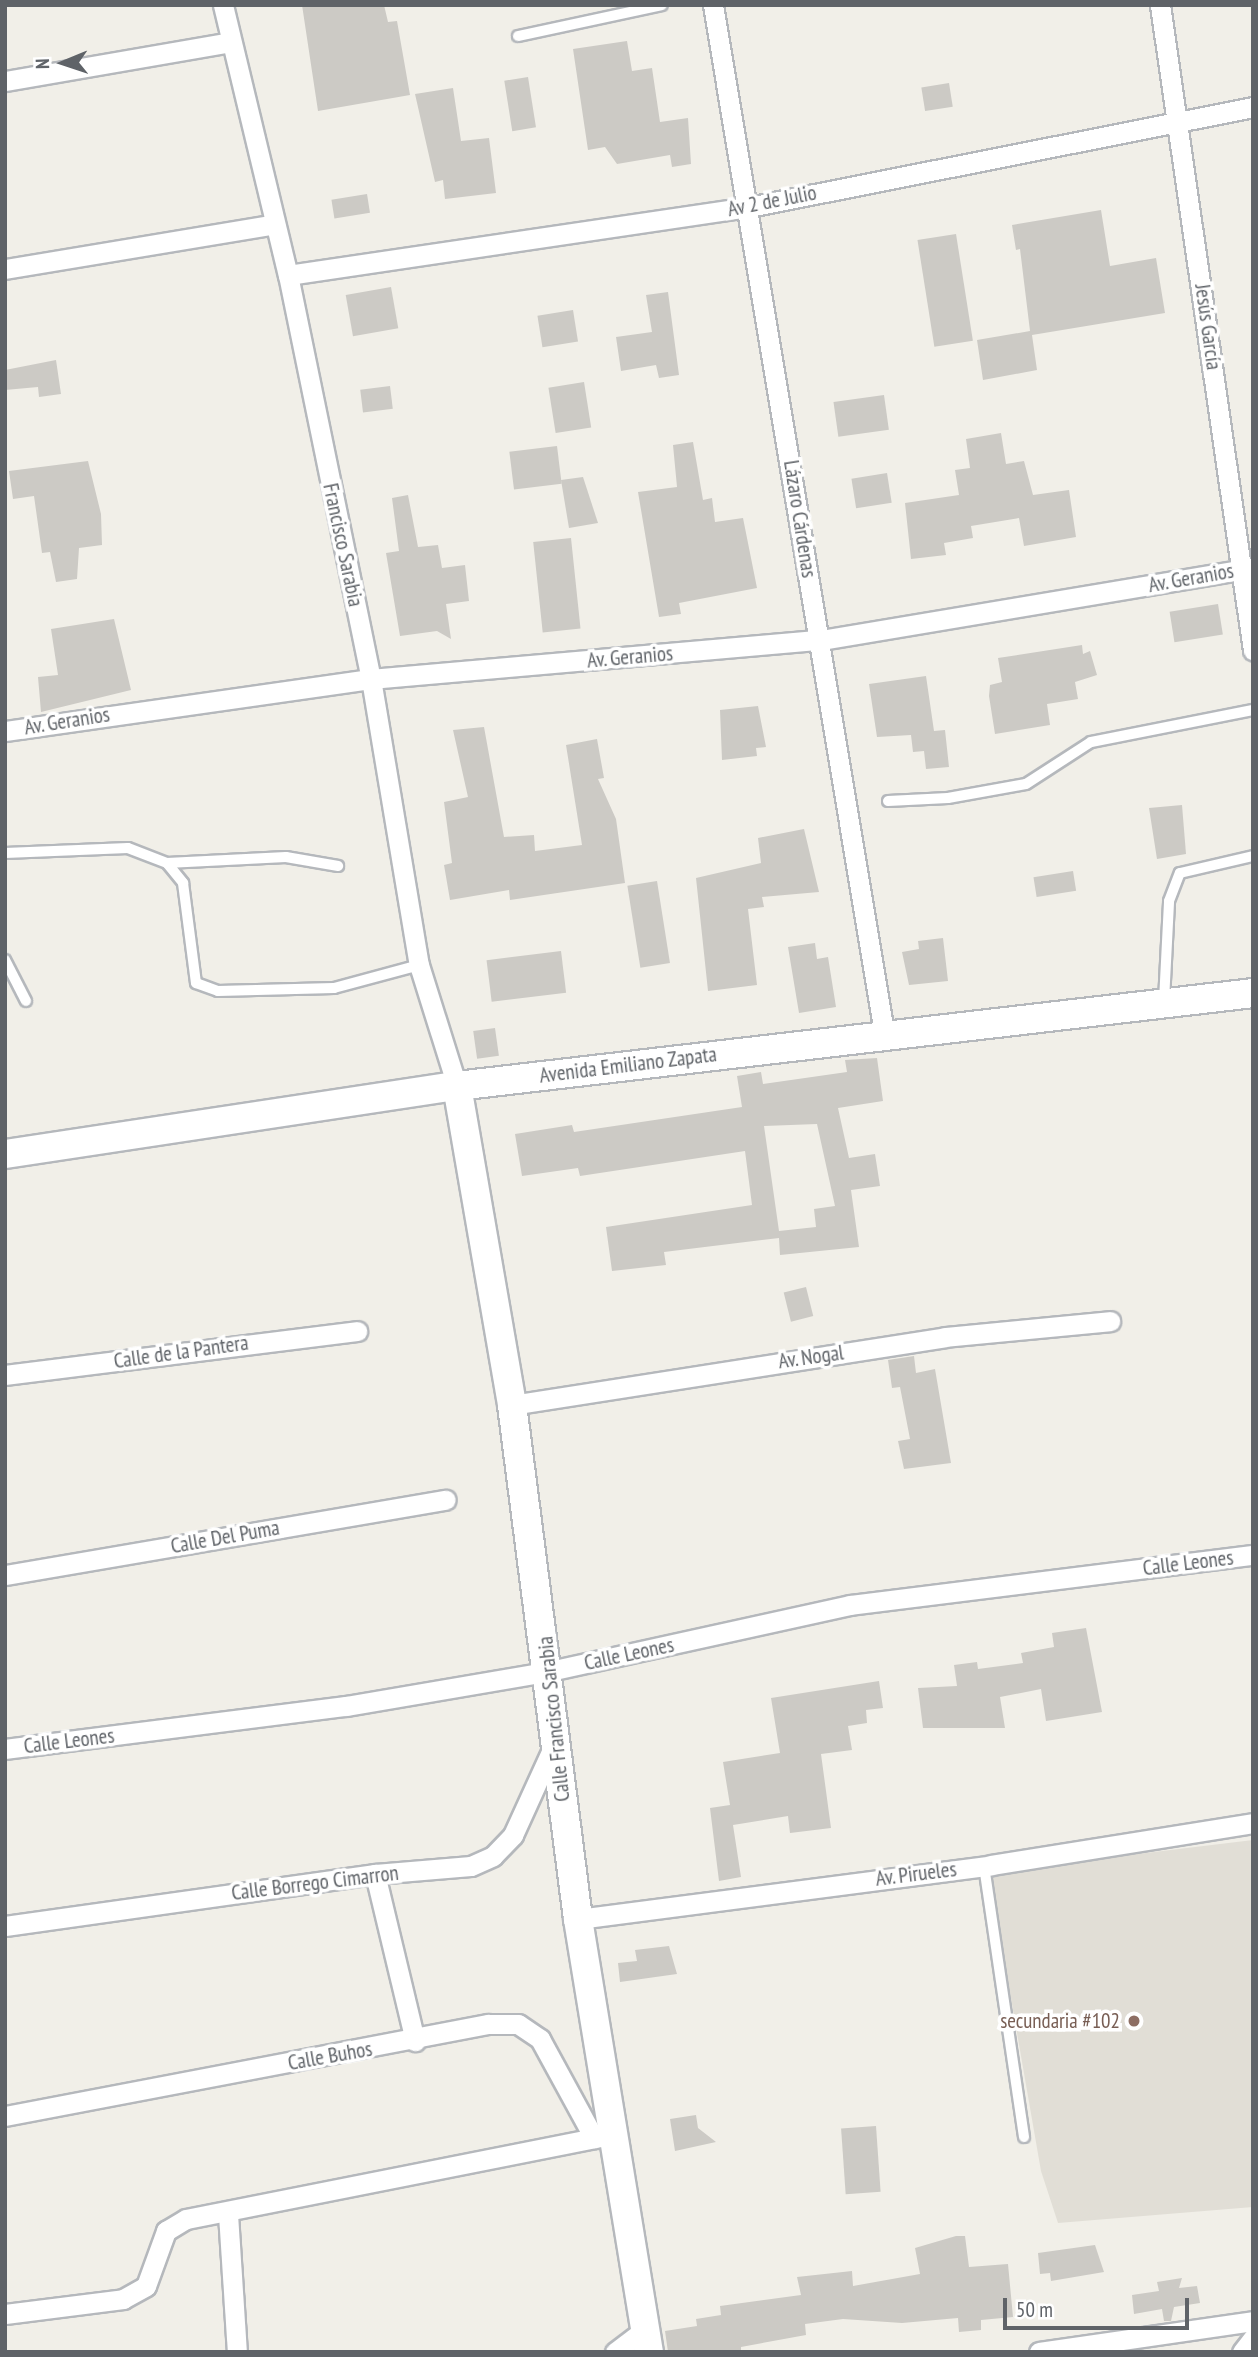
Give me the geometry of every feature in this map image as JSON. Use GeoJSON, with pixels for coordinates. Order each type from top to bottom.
{"type":"FeatureCollection","features":[{"type":"Feature","properties":{"kind":"street","name":"Francisco Sarabia"},"geometry":{"type":"LineString","coordinates":[[223,5],[272,225],[288,275],[371,679],[419,965],[457,1086]]}},
{"type":"Feature","properties":{"kind":"street","name":"Lázaro Cárdenas"},"geometry":{"type":"LineString","coordinates":[[713,5],[749,207],[884,1032]]}},
{"type":"Feature","properties":{"kind":"street","name":"Jesús García"},"geometry":{"type":"LineString","coordinates":[[1160,5],[1181,120],[1247,569],[1253,650]]}},
{"type":"Feature","properties":{"kind":"street"},"geometry":{"type":"LineString","coordinates":[[5,81],[230,42]]}},
{"type":"Feature","properties":{"kind":"street","name":"Av 2 de Julio"},"geometry":{"type":"LineString","coordinates":[[288,275],[749,207],[1253,107]]}},
{"type":"Feature","properties":{"kind":"street"},"geometry":{"type":"LineString","coordinates":[[5,270],[272,225]]}},
{"type":"Feature","properties":{"kind":"street","name":"Av. Geranios"},"geometry":{"type":"LineString","coordinates":[[6,724],[371,679],[821,640],[1247,569]]}},
{"type":"Feature","properties":{"kind":"street","name":"Avenida Emiliano Zapata"},"geometry":{"type":"LineString","coordinates":[[5,1154],[457,1086],[884,1032],[1253,993]]}},
{"type":"Feature","properties":{"kind":"street","name":"Calle Francisco Sarabia"},"geometry":{"type":"LineString","coordinates":[[457,1086],[512,1405],[550,1671],[555,1742],[602,2136],[647,2340]]}},
{"type":"Feature","properties":{"kind":"street","name":"Av. Nogal"},"geometry":{"type":"LineString","coordinates":[[512,1405],[946,1337],[1110,1321]]}},
{"type":"Feature","properties":{"kind":"street","name":"Calle de la Pantera"},"geometry":{"type":"LineString","coordinates":[[5,1375],[357,1331]]}},
{"type":"Feature","properties":{"kind":"street","name":"Calle Del Puma"},"geometry":{"type":"LineString","coordinates":[[5,1575],[446,1500]]}},
{"type":"Feature","properties":{"kind":"street","name":"Calle Leones"},"geometry":{"type":"LineString","coordinates":[[5,1749],[346,1706],[550,1671],[850,1605],[1253,1555]]}},
{"type":"Feature","properties":{"kind":"street","name":"Calle Borrego Cimarron"},"geometry":{"type":"LineString","coordinates":[[5,1926],[375,1874],[471,1866],[493,1856],[513,1835],[555,1742]]}},
{"type":"Feature","properties":{"kind":"street","name":"Av. Pirueles"},"geometry":{"type":"LineString","coordinates":[[578,1919],[984,1866],[1253,1823]]}},
{"type":"Feature","properties":{"kind":"street"},"geometry":{"type":"LineString","coordinates":[[375,1874],[415,2041]]}},
{"type":"Feature","properties":{"kind":"street","name":"Calle Buhos"},"geometry":{"type":"LineString","coordinates":[[5,2116],[415,2041],[488,2024],[518,2024],[540,2039],[602,2136]]}},
{"type":"Feature","properties":{"kind":"street"},"geometry":{"type":"LineString","coordinates":[[5,2314],[123,2300],[146,2286],[166,2231],[186,2219],[228,2214],[602,2136]]}},
{"type":"Feature","properties":{"kind":"street"},"geometry":{"type":"LineString","coordinates":[[228,2214],[237,2352]]}},
{"type":"Feature","properties":{"kind":"street"},"geometry":{"type":"LineString","coordinates":[[1039,2352],[1253,2320]]}},
{"type":"Feature","properties":{"kind":"street"},"geometry":{"type":"LineString","coordinates":[[1242,2352],[1253,2338]]}},
{"type":"Feature","properties":{"kind":"street"},"geometry":{"type":"LineString","coordinates":[[615,2352],[647,2340]]}},
{"type":"Feature","properties":{"kind":"lane"},"geometry":{"type":"LineString","coordinates":[[518,36],[662,5]]}},
{"type":"Feature","properties":{"kind":"lane"},"geometry":{"type":"LineString","coordinates":[[888,801],[948,798],[1026,784],[1091,742],[1253,710]]}},
{"type":"Feature","properties":{"kind":"lane"},"geometry":{"type":"LineString","coordinates":[[5,853],[128,848],[167,863],[286,857],[338,866]]}},
{"type":"Feature","properties":{"kind":"lane"},"geometry":{"type":"LineString","coordinates":[[1164,1004],[1169,901],[1180,873],[1253,856]]}},
{"type":"Feature","properties":{"kind":"lane"},"geometry":{"type":"LineString","coordinates":[[167,863],[183,883],[196,983],[218,992],[334,988],[419,965]]}},
{"type":"Feature","properties":{"kind":"lane"},"geometry":{"type":"LineString","coordinates":[[5,960],[26,1001]]}},
{"type":"Feature","properties":{"kind":"lane"},"geometry":{"type":"LineString","coordinates":[[984,1866],[1024,2137]]}},
{"type":"Feature","properties":{"kind":"shaded area","name":"secundaria #102"},"geometry":{"type":"Polygon","coordinates":[[[1253,1840],[1253,2207],[1058,2223],[1041,2171],[989,1872],[1253,1840]]]}},
{"type":"Feature","properties":{"kind":"building"},"geometry":{"type":"Polygon","coordinates":[[[302,5],[384,5],[388,22],[397,21],[410,95],[318,111],[302,5]]]}},
{"type":"Feature","properties":{"kind":"building"},"geometry":{"type":"Polygon","coordinates":[[[627,41],[632,71],[652,68],[660,122],[688,118],[691,164],[672,167],[670,155],[617,164],[605,147],[588,150],[573,49],[627,41]]]}},
{"type":"Feature","properties":{"kind":"building"},"geometry":{"type":"Polygon","coordinates":[[[528,77],[536,127],[512,131],[504,81],[528,77]]]}},
{"type":"Feature","properties":{"kind":"building"},"geometry":{"type":"Polygon","coordinates":[[[949,83],[953,107],[925,111],[921,87],[949,83]]]}},
{"type":"Feature","properties":{"kind":"building"},"geometry":{"type":"Polygon","coordinates":[[[453,88],[461,141],[489,138],[496,193],[445,199],[443,180],[435,182],[415,94],[453,88]]]}},
{"type":"Feature","properties":{"kind":"building"},"geometry":{"type":"Polygon","coordinates":[[[367,194],[370,213],[334,218],[331,200],[367,194]]]}},
{"type":"Feature","properties":{"kind":"building"},"geometry":{"type":"Polygon","coordinates":[[[1101,210],[1110,266],[1156,258],[1165,313],[1032,335],[1037,370],[983,380],[977,340],[1030,331],[1020,249],[1016,250],[1012,225],[1101,210]]]}},
{"type":"Feature","properties":{"kind":"building"},"geometry":{"type":"Polygon","coordinates":[[[956,234],[973,341],[934,347],[917,240],[956,234]]]}},
{"type":"Feature","properties":{"kind":"building"},"geometry":{"type":"Polygon","coordinates":[[[391,287],[398,328],[353,336],[346,295],[391,287]]]}},
{"type":"Feature","properties":{"kind":"building"},"geometry":{"type":"Polygon","coordinates":[[[668,292],[679,375],[659,378],[656,365],[621,371],[616,337],[652,332],[646,295],[668,292]]]}},
{"type":"Feature","properties":{"kind":"building"},"geometry":{"type":"Polygon","coordinates":[[[573,310],[578,342],[542,347],[537,316],[573,310]]]}},
{"type":"Feature","properties":{"kind":"building"},"geometry":{"type":"Polygon","coordinates":[[[56,360],[61,394],[39,397],[38,387],[5,390],[5,370],[56,360]]]}},
{"type":"Feature","properties":{"kind":"building"},"geometry":{"type":"Polygon","coordinates":[[[584,382],[591,427],[556,433],[548,388],[584,382]]]}},
{"type":"Feature","properties":{"kind":"building"},"geometry":{"type":"Polygon","coordinates":[[[390,386],[393,409],[363,412],[360,390],[390,386]]]}},
{"type":"Feature","properties":{"kind":"building"},"geometry":{"type":"Polygon","coordinates":[[[884,395],[889,430],[838,437],[833,402],[884,395]]]}},
{"type":"Feature","properties":{"kind":"building"},"geometry":{"type":"Polygon","coordinates":[[[1001,433],[1006,464],[1024,461],[1033,495],[1069,490],[1076,537],[1024,546],[1019,518],[971,526],[973,538],[944,543],[946,555],[911,559],[905,503],[959,495],[955,470],[970,468],[966,439],[1001,433]]]}},
{"type":"Feature","properties":{"kind":"building"},"geometry":{"type":"Polygon","coordinates":[[[693,442],[703,500],[712,498],[715,522],[743,518],[757,588],[679,603],[681,614],[659,617],[638,492],[677,487],[673,445],[693,442]]]}},
{"type":"Feature","properties":{"kind":"building"},"geometry":{"type":"Polygon","coordinates":[[[557,446],[562,484],[514,490],[509,452],[557,446]]]}},
{"type":"Feature","properties":{"kind":"building"},"geometry":{"type":"Polygon","coordinates":[[[88,461],[101,514],[102,545],[79,548],[77,579],[56,582],[50,552],[42,553],[34,496],[13,499],[9,471],[88,461]]]}},
{"type":"Feature","properties":{"kind":"building"},"geometry":{"type":"Polygon","coordinates":[[[887,473],[892,503],[856,508],[851,479],[887,473]]]}},
{"type":"Feature","properties":{"kind":"building"},"geometry":{"type":"Polygon","coordinates":[[[583,477],[598,523],[569,528],[561,480],[583,477]]]}},
{"type":"Feature","properties":{"kind":"building"},"geometry":{"type":"Polygon","coordinates":[[[408,495],[418,547],[438,545],[442,568],[465,565],[469,601],[446,604],[451,639],[437,631],[400,636],[386,553],[399,551],[392,498],[408,495]]]}},
{"type":"Feature","properties":{"kind":"building"},"geometry":{"type":"Polygon","coordinates":[[[571,538],[581,629],[543,632],[533,542],[571,538]]]}},
{"type":"Feature","properties":{"kind":"building"},"geometry":{"type":"Polygon","coordinates":[[[1218,604],[1223,635],[1174,642],[1170,612],[1218,604]]]}},
{"type":"Feature","properties":{"kind":"building"},"geometry":{"type":"Polygon","coordinates":[[[114,619],[131,690],[41,712],[38,677],[58,675],[51,629],[114,619]]]}},
{"type":"Feature","properties":{"kind":"building"},"geometry":{"type":"Polygon","coordinates":[[[1082,645],[1083,654],[1090,651],[1097,675],[1075,682],[1078,699],[1047,704],[1050,725],[995,734],[989,696],[990,685],[1002,682],[998,658],[1082,645]]]}},
{"type":"Feature","properties":{"kind":"building"},"geometry":{"type":"Polygon","coordinates":[[[926,676],[934,731],[945,730],[949,767],[926,769],[924,751],[913,752],[911,735],[877,737],[869,684],[926,676]]]}},
{"type":"Feature","properties":{"kind":"building"},"geometry":{"type":"Polygon","coordinates":[[[758,706],[766,747],[756,748],[757,756],[722,760],[720,710],[758,706]]]}},
{"type":"Feature","properties":{"kind":"building"},"geometry":{"type":"Polygon","coordinates":[[[484,727],[504,837],[534,835],[535,851],[582,845],[566,745],[597,739],[604,778],[598,779],[616,819],[625,883],[510,900],[509,890],[450,900],[444,865],[452,863],[444,802],[468,797],[453,730],[484,727]]]}},
{"type":"Feature","properties":{"kind":"building"},"geometry":{"type":"Polygon","coordinates":[[[1182,805],[1186,854],[1157,859],[1149,808],[1182,805]]]}},
{"type":"Feature","properties":{"kind":"building"},"geometry":{"type":"Polygon","coordinates":[[[804,829],[819,892],[762,897],[764,907],[748,909],[757,985],[708,991],[696,878],[761,863],[758,838],[804,829]]]}},
{"type":"Feature","properties":{"kind":"building"},"geometry":{"type":"Polygon","coordinates":[[[1073,871],[1076,891],[1037,897],[1033,877],[1073,871]]]}},
{"type":"Feature","properties":{"kind":"building"},"geometry":{"type":"Polygon","coordinates":[[[657,881],[670,963],[640,968],[627,886],[657,881]]]}},
{"type":"Feature","properties":{"kind":"building"},"geometry":{"type":"Polygon","coordinates":[[[943,938],[948,981],[909,985],[902,952],[919,949],[918,941],[943,938]]]}},
{"type":"Feature","properties":{"kind":"building"},"geometry":{"type":"Polygon","coordinates":[[[815,943],[817,959],[828,957],[836,1007],[799,1013],[788,947],[815,943]]]}},
{"type":"Feature","properties":{"kind":"building"},"geometry":{"type":"Polygon","coordinates":[[[561,951],[566,993],[492,1002],[487,960],[561,951]]]}},
{"type":"Feature","properties":{"kind":"building"},"geometry":{"type":"Polygon","coordinates":[[[495,1028],[499,1056],[477,1059],[473,1031],[495,1028]]]}},
{"type":"Feature","properties":{"kind":"building"},"geometry":{"type":"Polygon","coordinates":[[[877,1058],[883,1101],[838,1108],[849,1158],[875,1154],[880,1186],[851,1190],[859,1247],[780,1255],[779,1238],[664,1252],[666,1265],[612,1271],[606,1227],[752,1205],[745,1151],[580,1176],[578,1168],[522,1176],[515,1134],[572,1125],[574,1132],[742,1107],[737,1076],[761,1072],[763,1084],[847,1072],[845,1060],[877,1058]],[[817,1124],[764,1126],[779,1231],[816,1227],[814,1209],[835,1206],[817,1124]]]}},
{"type":"Feature","properties":{"kind":"building"},"geometry":{"type":"Polygon","coordinates":[[[806,1287],[813,1316],[791,1322],[784,1293],[806,1287]]]}},
{"type":"Feature","properties":{"kind":"building"},"geometry":{"type":"Polygon","coordinates":[[[914,1356],[916,1373],[935,1369],[951,1463],[904,1469],[898,1441],[910,1439],[900,1387],[892,1388],[888,1360],[914,1356]]]}},
{"type":"Feature","properties":{"kind":"building"},"geometry":{"type":"Polygon","coordinates":[[[1086,1628],[1102,1712],[1046,1721],[1041,1689],[1000,1697],[1005,1728],[923,1728],[918,1688],[957,1686],[954,1665],[977,1662],[978,1669],[1023,1663],[1021,1653],[1054,1647],[1052,1633],[1086,1628]]]}},
{"type":"Feature","properties":{"kind":"building"},"geometry":{"type":"Polygon","coordinates":[[[879,1681],[883,1708],[866,1710],[867,1723],[848,1726],[852,1750],[821,1754],[831,1828],[790,1833],[788,1816],[733,1825],[741,1877],[719,1881],[710,1808],[730,1805],[723,1762],[780,1753],[771,1698],[879,1681]]]}},
{"type":"Feature","properties":{"kind":"building"},"geometry":{"type":"Polygon","coordinates":[[[669,1946],[677,1974],[620,1982],[618,1963],[637,1961],[635,1950],[669,1946]]]}},
{"type":"Feature","properties":{"kind":"building"},"geometry":{"type":"Polygon","coordinates":[[[696,2115],[698,2128],[716,2142],[675,2151],[670,2119],[696,2115]]]}},
{"type":"Feature","properties":{"kind":"building"},"geometry":{"type":"Polygon","coordinates":[[[876,2126],[881,2192],[846,2194],[841,2128],[876,2126]]]}},
{"type":"Feature","properties":{"kind":"building"},"geometry":{"type":"Polygon","coordinates":[[[956,2236],[965,2236],[969,2267],[1008,2264],[1013,2317],[981,2320],[981,2330],[959,2332],[958,2318],[902,2323],[843,2319],[805,2324],[806,2335],[741,2347],[741,2352],[668,2352],[665,2331],[697,2326],[696,2319],[721,2315],[720,2306],[801,2295],[797,2277],[852,2271],[853,2286],[920,2274],[915,2248],[956,2236]]]}},
{"type":"Feature","properties":{"kind":"building"},"geometry":{"type":"Polygon","coordinates":[[[1095,2245],[1104,2272],[1051,2281],[1050,2273],[1040,2274],[1038,2253],[1095,2245]]]}},
{"type":"Feature","properties":{"kind":"building"},"geometry":{"type":"Polygon","coordinates":[[[1182,2278],[1179,2288],[1197,2286],[1200,2303],[1174,2307],[1171,2321],[1164,2321],[1162,2309],[1134,2314],[1132,2295],[1159,2291],[1157,2282],[1182,2278]]]}},
{"type":"Feature","properties":{"kind":"place","name":"secundaria #102"},"geometry":{"type":"Point","coordinates":[1134,2021]}}]}
